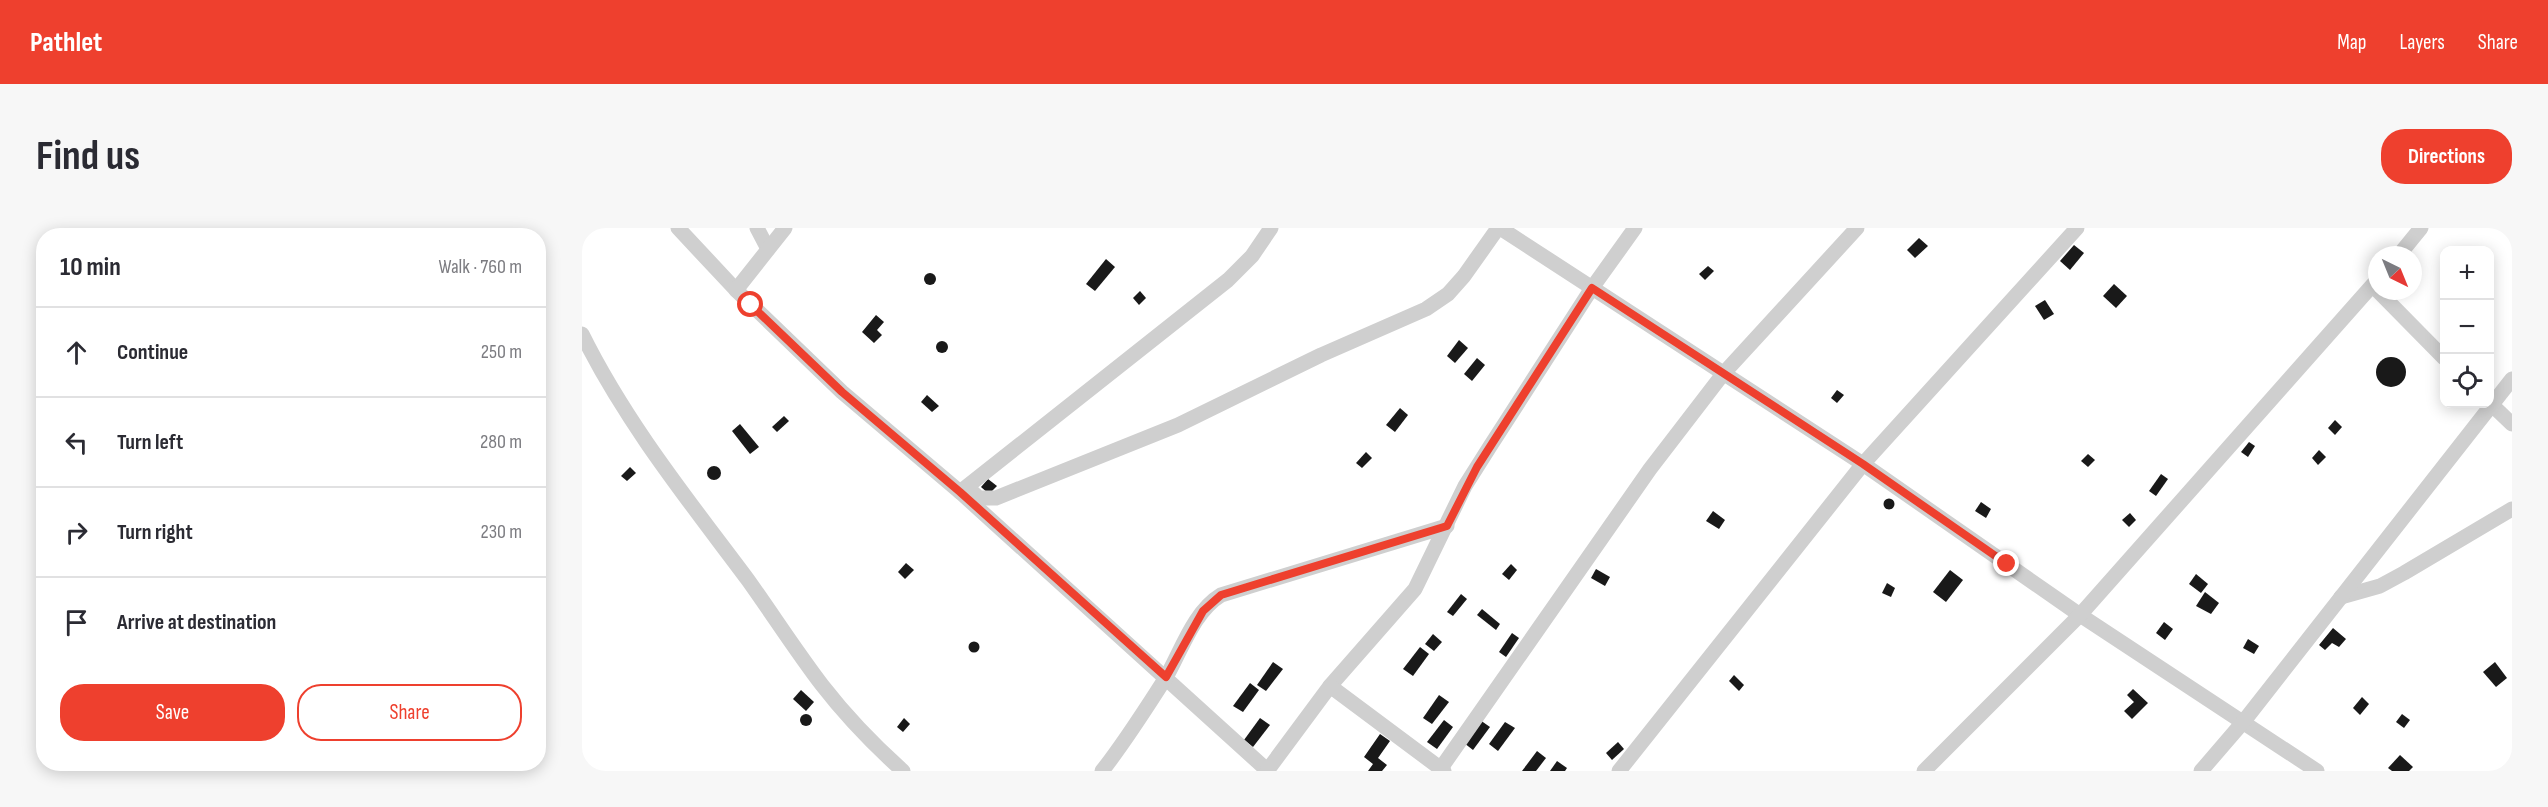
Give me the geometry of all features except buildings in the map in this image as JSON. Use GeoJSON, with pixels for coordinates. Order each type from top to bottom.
{"type":"FeatureCollection","features":[{"type":"Feature","properties":{"kind":"street"},"geometry":{"type":"LineString","coordinates":[[678,228],[736,290],[842,392],[963,489],[1268,771],[1330,686],[1415,588],[1471,477],[1592,288],[1635,228]]}},
{"type":"Feature","properties":{"kind":"street"},"geometry":{"type":"LineString","coordinates":[[757,228],[768,249]]}},
{"type":"Feature","properties":{"kind":"street"},"geometry":{"type":"LineString","coordinates":[[736,290],[785,228]]}},
{"type":"Feature","properties":{"kind":"street"},"geometry":{"type":"LineString","coordinates":[[963,489],[1228,280],[1252,256],[1271,228]]}},
{"type":"Feature","properties":{"kind":"street"},"geometry":{"type":"LineString","coordinates":[[963,489],[979,498],[996,498],[1178,425],[1321,355],[1426,309],[1456,285],[1499,228],[1863,464],[2080,615],[2244,720],[2317,771]]}},
{"type":"Feature","properties":{"kind":"street"},"geometry":{"type":"LineString","coordinates":[[1330,686],[1441,770],[1650,469],[1723,374],[1857,228]]}},
{"type":"Feature","properties":{"kind":"street"},"geometry":{"type":"LineString","coordinates":[[1619,771],[1863,464],[2077,228]]}},
{"type":"Feature","properties":{"kind":"street"},"geometry":{"type":"LineString","coordinates":[[2406,246],[2421,228]]}},
{"type":"Feature","properties":{"kind":"street"},"geometry":{"type":"LineString","coordinates":[[1924,771],[2080,615],[2368,296]]}},
{"type":"Feature","properties":{"kind":"street"},"geometry":{"type":"LineString","coordinates":[[2389,300],[2441,354]]}},
{"type":"Feature","properties":{"kind":"street"},"geometry":{"type":"LineString","coordinates":[[582,334],[601,373],[645,442],[822,685],[875,746],[903,771]]}},
{"type":"Feature","properties":{"kind":"street"},"geometry":{"type":"LineString","coordinates":[[2494,400],[2512,379]]}},
{"type":"Feature","properties":{"kind":"street"},"geometry":{"type":"LineString","coordinates":[[2494,407],[2512,424]]}},
{"type":"Feature","properties":{"kind":"street"},"geometry":{"type":"LineString","coordinates":[[2201,771],[2342,597],[2488,408]]}},
{"type":"Feature","properties":{"kind":"street"},"geometry":{"type":"LineString","coordinates":[[2342,597],[2380,586],[2396,578],[2512,509]]}},
{"type":"Feature","properties":{"kind":"street"},"geometry":{"type":"LineString","coordinates":[[1102,771],[1166,677],[1203,611],[1221,595],[1447,526]]}},
{"type":"Feature","properties":{"kind":"route"},"geometry":{"type":"LineString","coordinates":[[751,305],[842,392],[960,492],[1166,677],[1203,611],[1221,595],[1310,570],[1447,526],[1465,486],[1592,288],[1863,464],[2007,564]]}}]}
